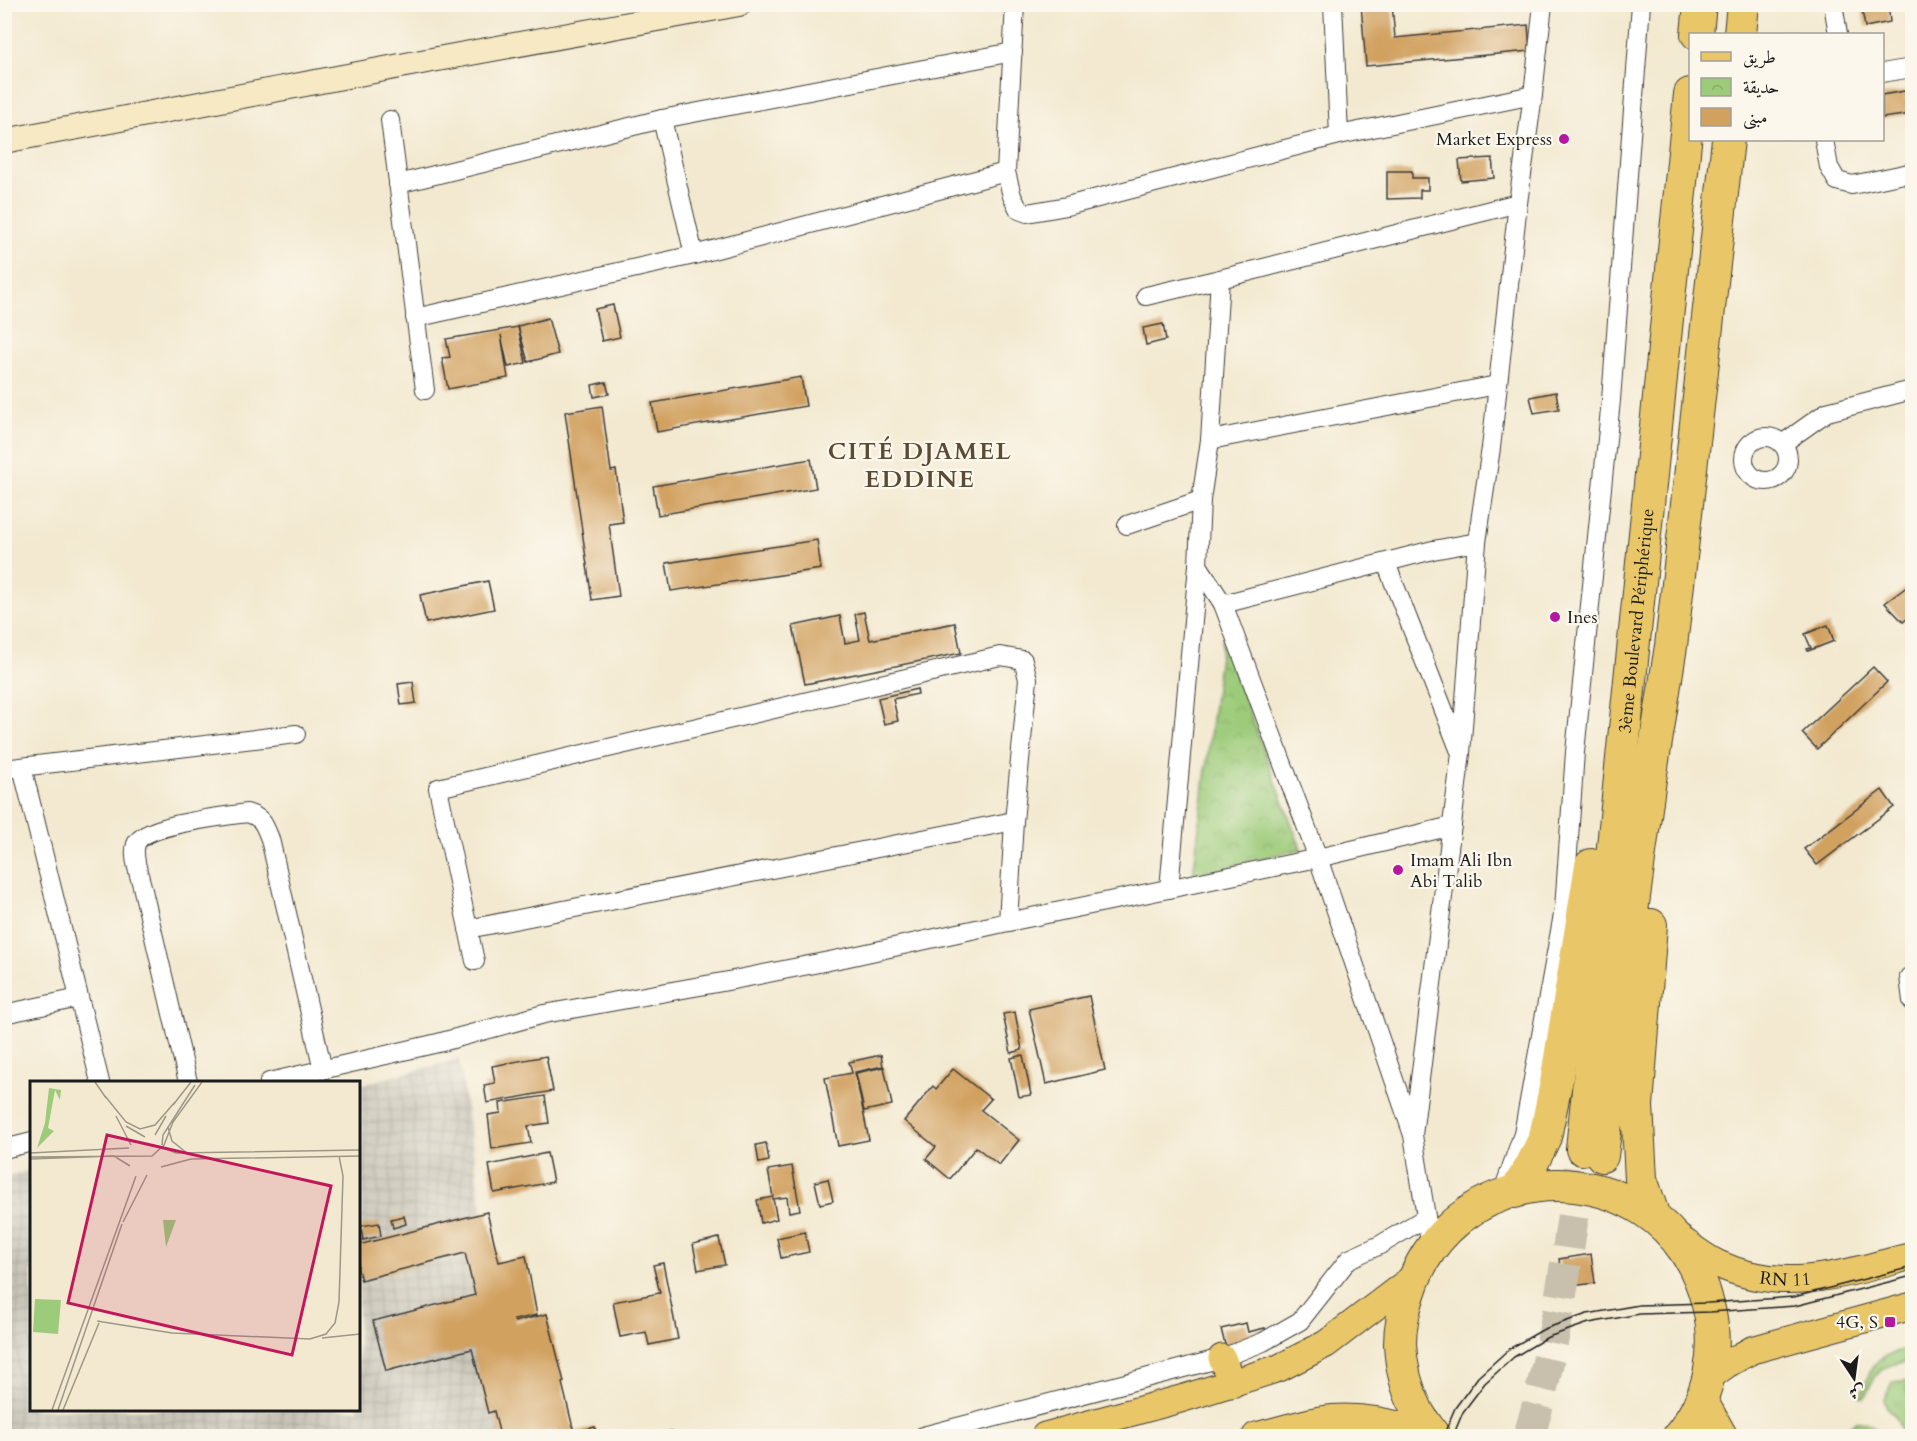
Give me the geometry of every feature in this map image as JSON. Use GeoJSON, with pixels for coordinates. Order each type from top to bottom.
{"type":"FeatureCollection","features":[{"type":"Feature","properties":{"kind":"highway"},"geometry":{"type":"LineString","coordinates":[[1697,33],[1700,4]]}},
{"type":"Feature","properties":{"kind":"highway"},"geometry":{"type":"LineString","coordinates":[[1740,33],[1743,4]]}},
{"type":"Feature","properties":{"kind":"highway","name":"3ème Boulevard Périphérique"},"geometry":{"type":"LineString","coordinates":[[1689,104],[1622,760],[1592,1152],[1633,904],[1671,646],[1728,141]]}},
{"type":"Feature","properties":{"kind":"highway"},"geometry":{"type":"LineString","coordinates":[[1671,646],[1638,1106],[1641,1179],[1662,1224],[1688,1255],[1702,1281],[1713,1323],[1705,1388],[1688,1426],[1679,1437]]}},
{"type":"Feature","properties":{"kind":"highway"},"geometry":{"type":"LineString","coordinates":[[1508,1194],[1532,1164],[1545,1137],[1556,1083],[1586,893],[1602,821],[1622,760]]}},
{"type":"Feature","properties":{"kind":"highway"},"geometry":{"type":"LineString","coordinates":[[1564,909],[1580,864],[1602,821]]}},
{"type":"Feature","properties":{"kind":"highway"},"geometry":{"type":"LineString","coordinates":[[1432,1437],[1417,1410],[1405,1378],[1400,1344],[1404,1310],[1414,1277],[1431,1248],[1454,1223],[1482,1203],[1508,1194],[1543,1185],[1573,1185],[1602,1191],[1629,1202],[1662,1224]]}},
{"type":"Feature","properties":{"kind":"highway"},"geometry":{"type":"LineString","coordinates":[[1705,1388],[1721,1437]]}},
{"type":"Feature","properties":{"kind":"main road","name":"RN 11"},"geometry":{"type":"LineString","coordinates":[[1662,1224],[1716,1264],[1748,1276],[1783,1280],[1821,1278],[1912,1256]]}},
{"type":"Feature","properties":{"kind":"main road"},"geometry":{"type":"LineString","coordinates":[[1045,1437],[1232,1384],[1280,1368],[1326,1344],[1414,1277]]}},
{"type":"Feature","properties":{"kind":"main road"},"geometry":{"type":"LineString","coordinates":[[1705,1388],[1727,1364],[1752,1350],[1912,1306]]}},
{"type":"Feature","properties":{"kind":"main road"},"geometry":{"type":"LineString","coordinates":[[1222,1358],[1232,1384]]}},
{"type":"Feature","properties":{"kind":"main road"},"geometry":{"type":"LineString","coordinates":[[1256,1437],[1322,1420],[1351,1419],[1399,1425],[1432,1437]]}},
{"type":"Feature","properties":{"kind":"street"},"geometry":{"type":"LineString","coordinates":[[4,141],[432,60],[676,10],[739,4]]}},
{"type":"Feature","properties":{"kind":"street"},"geometry":{"type":"LineString","coordinates":[[1015,4],[1006,172],[1015,205],[1019,210],[1033,213],[1339,135],[1533,95]]}},
{"type":"Feature","properties":{"kind":"street"},"geometry":{"type":"LineString","coordinates":[[1333,4],[1339,135]]}},
{"type":"Feature","properties":{"kind":"street"},"geometry":{"type":"LineString","coordinates":[[1413,1135],[1461,753],[1478,542],[1543,4]]}},
{"type":"Feature","properties":{"kind":"street"},"geometry":{"type":"LineString","coordinates":[[1508,1194],[1524,1134],[1564,909],[1575,752],[1611,400],[1641,4]]}},
{"type":"Feature","properties":{"kind":"street"},"geometry":{"type":"LineString","coordinates":[[1833,4],[1838,33]]}},
{"type":"Feature","properties":{"kind":"street"},"geometry":{"type":"LineString","coordinates":[[398,184],[662,119],[1013,52]]}},
{"type":"Feature","properties":{"kind":"street"},"geometry":{"type":"LineString","coordinates":[[1884,73],[1912,68]]}},
{"type":"Feature","properties":{"kind":"street"},"geometry":{"type":"LineString","coordinates":[[662,119],[693,255]]}},
{"type":"Feature","properties":{"kind":"street"},"geometry":{"type":"LineString","coordinates":[[390,120],[425,390]]}},
{"type":"Feature","properties":{"kind":"street"},"geometry":{"type":"LineString","coordinates":[[1824,141],[1829,167],[1837,181],[1852,184],[1909,173],[1912,180]]}},
{"type":"Feature","properties":{"kind":"street"},"geometry":{"type":"LineString","coordinates":[[415,318],[693,255],[1006,172]]}},
{"type":"Feature","properties":{"kind":"street"},"geometry":{"type":"LineString","coordinates":[[1146,296],[1518,203]]}},
{"type":"Feature","properties":{"kind":"street"},"geometry":{"type":"LineString","coordinates":[[1169,889],[1198,565],[1201,500],[1210,440],[1220,279]]}},
{"type":"Feature","properties":{"kind":"street"},"geometry":{"type":"LineString","coordinates":[[1210,440],[1497,385]]}},
{"type":"Feature","properties":{"kind":"street"},"geometry":{"type":"LineString","coordinates":[[1782,444],[1827,412],[1912,390]]}},
{"type":"Feature","properties":{"kind":"street"},"geometry":{"type":"LineString","coordinates":[[1127,525],[1201,500]]}},
{"type":"Feature","properties":{"kind":"street"},"geometry":{"type":"LineString","coordinates":[[1223,604],[1433,550],[1478,542]]}},
{"type":"Feature","properties":{"kind":"street"},"geometry":{"type":"LineString","coordinates":[[1386,563],[1461,753]]}},
{"type":"Feature","properties":{"kind":"street"},"geometry":{"type":"LineString","coordinates":[[1198,565],[1223,604],[1318,858],[1413,1135],[1431,1248]]}},
{"type":"Feature","properties":{"kind":"street"},"geometry":{"type":"LineString","coordinates":[[475,961],[438,788],[1000,656],[1023,660],[1028,679],[1014,821],[1008,922]]}},
{"type":"Feature","properties":{"kind":"street"},"geometry":{"type":"LineString","coordinates":[[100,1081],[79,998],[13,768],[296,734]]}},
{"type":"Feature","properties":{"kind":"street"},"geometry":{"type":"LineString","coordinates":[[188,1081],[142,886],[136,843],[144,835],[162,828],[247,813],[258,817],[264,824],[270,839],[323,1070]]}},
{"type":"Feature","properties":{"kind":"street"},"geometry":{"type":"LineString","coordinates":[[468,929],[1014,821]]}},
{"type":"Feature","properties":{"kind":"street"},"geometry":{"type":"LineString","coordinates":[[277,1081],[438,1043],[544,1014],[728,981],[1318,858],[1452,826]]}},
{"type":"Feature","properties":{"kind":"street"},"geometry":{"type":"LineString","coordinates":[[1909,977],[1912,1000]]}},
{"type":"Feature","properties":{"kind":"street"},"geometry":{"type":"LineString","coordinates":[[4,1014],[79,998]]}},
{"type":"Feature","properties":{"kind":"street"},"geometry":{"type":"LineString","coordinates":[[4,1149],[30,1142]]}},
{"type":"Feature","properties":{"kind":"street"},"geometry":{"type":"LineString","coordinates":[[923,1437],[1222,1358],[1263,1342],[1300,1321],[1349,1259],[1380,1245],[1425,1218]]}},
{"type":"Feature","properties":{"kind":"shaded area"},"geometry":{"type":"Polygon","coordinates":[[[459,1059],[516,1436],[5,1436],[5,1177],[30,1170],[30,1411],[360,1411],[360,1085],[459,1059]]]}},
{"type":"Feature","properties":{"kind":"green space"},"geometry":{"type":"Polygon","coordinates":[[[1222,639],[1301,849],[1193,876],[1222,639]]]}},
{"type":"Feature","properties":{"kind":"green space"},"geometry":{"type":"Polygon","coordinates":[[[1912,1349],[1912,1361],[1893,1364],[1881,1370],[1864,1398],[1860,1397],[1876,1362],[1889,1355],[1912,1349]]]}},
{"type":"Feature","properties":{"kind":"green space"},"geometry":{"type":"Polygon","coordinates":[[[1910,1380],[1906,1388],[1907,1393],[1912,1397],[1908,1404],[1912,1410],[1907,1421],[1911,1436],[1902,1436],[1896,1417],[1886,1406],[1884,1399],[1894,1382],[1910,1380]]]}},
{"type":"Feature","properties":{"kind":"green space"},"geometry":{"type":"Polygon","coordinates":[[[1856,1421],[1871,1424],[1879,1436],[1843,1436],[1845,1430],[1856,1421]]]}},
{"type":"Feature","properties":{"kind":"building"},"geometry":{"type":"Polygon","coordinates":[[[1361,4],[1392,4],[1395,38],[1528,25],[1530,51],[1366,66],[1361,4]]]}},
{"type":"Feature","properties":{"kind":"building"},"geometry":{"type":"Polygon","coordinates":[[[1861,4],[1888,4],[1890,22],[1865,27],[1861,4]]]}},
{"type":"Feature","properties":{"kind":"building"},"geometry":{"type":"Polygon","coordinates":[[[1905,91],[1906,101],[1912,100],[1912,114],[1884,118],[1884,95],[1905,91]]]}},
{"type":"Feature","properties":{"kind":"building"},"geometry":{"type":"Polygon","coordinates":[[[1492,158],[1494,178],[1461,181],[1459,160],[1492,158]]]}},
{"type":"Feature","properties":{"kind":"building"},"geometry":{"type":"Polygon","coordinates":[[[1387,171],[1412,171],[1412,178],[1428,178],[1428,190],[1420,190],[1420,198],[1387,199],[1387,171]]]}},
{"type":"Feature","properties":{"kind":"building"},"geometry":{"type":"Polygon","coordinates":[[[613,305],[620,337],[602,341],[595,309],[613,305]]]}},
{"type":"Feature","properties":{"kind":"building"},"geometry":{"type":"Polygon","coordinates":[[[548,318],[558,354],[528,362],[518,326],[548,318]]]}},
{"type":"Feature","properties":{"kind":"building"},"geometry":{"type":"Polygon","coordinates":[[[1163,324],[1166,340],[1146,345],[1143,328],[1163,324]]]}},
{"type":"Feature","properties":{"kind":"building"},"geometry":{"type":"Polygon","coordinates":[[[518,327],[526,363],[508,367],[501,335],[508,378],[448,389],[442,358],[450,357],[446,339],[518,327]]]}},
{"type":"Feature","properties":{"kind":"building"},"geometry":{"type":"Polygon","coordinates":[[[801,377],[806,406],[657,432],[652,403],[801,377]]]}},
{"type":"Feature","properties":{"kind":"building"},"geometry":{"type":"Polygon","coordinates":[[[606,382],[609,394],[594,397],[592,385],[606,382]]]}},
{"type":"Feature","properties":{"kind":"building"},"geometry":{"type":"Polygon","coordinates":[[[1556,392],[1559,409],[1534,413],[1530,397],[1556,392]]]}},
{"type":"Feature","properties":{"kind":"building"},"geometry":{"type":"Polygon","coordinates":[[[602,406],[611,471],[616,470],[623,522],[609,524],[619,596],[592,600],[565,412],[602,406]]]}},
{"type":"Feature","properties":{"kind":"building"},"geometry":{"type":"Polygon","coordinates":[[[811,459],[816,488],[658,515],[653,486],[811,459]]]}},
{"type":"Feature","properties":{"kind":"building"},"geometry":{"type":"Polygon","coordinates":[[[817,540],[821,569],[671,591],[666,563],[817,540]]]}},
{"type":"Feature","properties":{"kind":"building"},"geometry":{"type":"Polygon","coordinates":[[[488,581],[494,609],[426,623],[420,595],[488,581]]]}},
{"type":"Feature","properties":{"kind":"building"},"geometry":{"type":"Polygon","coordinates":[[[1912,583],[1912,615],[1903,622],[1885,603],[1912,583]]]}},
{"type":"Feature","properties":{"kind":"building"},"geometry":{"type":"Polygon","coordinates":[[[864,612],[870,640],[955,623],[961,653],[805,684],[793,626],[840,616],[845,643],[860,640],[855,614],[864,612]]]}},
{"type":"Feature","properties":{"kind":"building"},"geometry":{"type":"Polygon","coordinates":[[[1828,625],[1834,641],[1808,651],[1807,649],[1811,648],[1805,634],[1828,625]]]}},
{"type":"Feature","properties":{"kind":"building"},"geometry":{"type":"Polygon","coordinates":[[[1873,667],[1887,682],[1817,749],[1802,733],[1873,667]]]}},
{"type":"Feature","properties":{"kind":"building"},"geometry":{"type":"Polygon","coordinates":[[[413,682],[416,703],[401,705],[398,684],[413,682]]]}},
{"type":"Feature","properties":{"kind":"building"},"geometry":{"type":"Polygon","coordinates":[[[917,689],[918,694],[893,699],[898,721],[884,724],[878,698],[917,689]]]}},
{"type":"Feature","properties":{"kind":"building"},"geometry":{"type":"Polygon","coordinates":[[[1882,790],[1894,807],[1817,865],[1804,849],[1882,790]]]}},
{"type":"Feature","properties":{"kind":"building"},"geometry":{"type":"Polygon","coordinates":[[[1089,996],[1105,1070],[1046,1084],[1029,1009],[1089,996]]]}},
{"type":"Feature","properties":{"kind":"building"},"geometry":{"type":"Polygon","coordinates":[[[1015,1012],[1022,1050],[1011,1053],[1003,1014],[1015,1012]]]}},
{"type":"Feature","properties":{"kind":"building"},"geometry":{"type":"Polygon","coordinates":[[[881,1055],[883,1066],[855,1072],[869,1140],[838,1146],[825,1078],[852,1073],[849,1062],[881,1055]]]}},
{"type":"Feature","properties":{"kind":"building"},"geometry":{"type":"Polygon","coordinates":[[[1023,1055],[1031,1095],[1019,1097],[1011,1058],[1023,1055]]]}},
{"type":"Feature","properties":{"kind":"building"},"geometry":{"type":"Polygon","coordinates":[[[546,1056],[553,1091],[487,1103],[484,1085],[495,1083],[492,1066],[546,1056]]]}},
{"type":"Feature","properties":{"kind":"building"},"geometry":{"type":"Polygon","coordinates":[[[884,1067],[892,1105],[864,1111],[856,1073],[884,1067]]]}},
{"type":"Feature","properties":{"kind":"building"},"geometry":{"type":"Polygon","coordinates":[[[953,1069],[991,1099],[981,1110],[1019,1140],[999,1165],[976,1147],[950,1179],[926,1159],[936,1147],[904,1121],[933,1086],[936,1089],[953,1069]]]}},
{"type":"Feature","properties":{"kind":"building"},"geometry":{"type":"Polygon","coordinates":[[[545,1096],[549,1123],[528,1126],[531,1143],[492,1149],[488,1115],[501,1113],[500,1103],[545,1096]]]}},
{"type":"Feature","properties":{"kind":"building"},"geometry":{"type":"Polygon","coordinates":[[[766,1143],[769,1161],[759,1163],[756,1145],[766,1143]]]}},
{"type":"Feature","properties":{"kind":"building"},"geometry":{"type":"Polygon","coordinates":[[[547,1153],[553,1182],[494,1193],[489,1165],[547,1153]]]}},
{"type":"Feature","properties":{"kind":"building"},"geometry":{"type":"Polygon","coordinates":[[[792,1166],[800,1210],[789,1212],[787,1197],[773,1199],[777,1219],[761,1223],[757,1200],[773,1197],[768,1170],[792,1166]]]}},
{"type":"Feature","properties":{"kind":"building"},"geometry":{"type":"Polygon","coordinates":[[[828,1179],[833,1201],[820,1204],[815,1182],[828,1179]]]}},
{"type":"Feature","properties":{"kind":"building"},"geometry":{"type":"Polygon","coordinates":[[[487,1212],[499,1262],[526,1256],[537,1315],[514,1320],[515,1322],[547,1314],[574,1432],[576,1431],[577,1436],[557,1436],[555,1430],[529,1436],[500,1436],[494,1411],[488,1413],[472,1349],[386,1371],[373,1321],[475,1295],[465,1253],[361,1280],[360,1244],[487,1212]]]}},
{"type":"Feature","properties":{"kind":"building"},"geometry":{"type":"Polygon","coordinates":[[[404,1216],[406,1224],[393,1228],[391,1219],[404,1216]]]}},
{"type":"Feature","properties":{"kind":"building"},"geometry":{"type":"Polygon","coordinates":[[[379,1223],[381,1236],[363,1240],[361,1226],[379,1223]]]}},
{"type":"Feature","properties":{"kind":"building"},"geometry":{"type":"Polygon","coordinates":[[[805,1232],[809,1252],[781,1258],[777,1238],[805,1232]]]}},
{"type":"Feature","properties":{"kind":"building"},"geometry":{"type":"Polygon","coordinates":[[[719,1238],[725,1265],[698,1270],[693,1244],[719,1238]]]}},
{"type":"Feature","properties":{"kind":"building"},"geometry":{"type":"Polygon","coordinates":[[[1591,1254],[1595,1283],[1563,1287],[1559,1259],[1591,1254]]]}},
{"type":"Feature","properties":{"kind":"building"},"geometry":{"type":"Polygon","coordinates":[[[663,1263],[678,1339],[649,1345],[646,1332],[620,1337],[613,1302],[660,1293],[653,1265],[663,1263]]]}},
{"type":"Feature","properties":{"kind":"building"},"geometry":{"type":"Polygon","coordinates":[[[1246,1323],[1248,1332],[1265,1328],[1268,1342],[1227,1352],[1221,1329],[1246,1323]]]}},
{"type":"Feature","properties":{"kind":"building"},"geometry":{"type":"Polygon","coordinates":[[[1544,1422],[1548,1436],[1522,1436],[1521,1425],[1544,1422]]]}},
{"type":"Feature","properties":{"kind":"building"},"geometry":{"type":"Polygon","coordinates":[[[595,1427],[597,1436],[579,1436],[577,1431],[595,1427]]]}},
{"type":"Feature","properties":{"kind":"building"},"geometry":{"type":"Polygon","coordinates":[[[672,1431],[673,1436],[653,1436],[653,1435],[672,1431]]]}},
{"type":"Feature","properties":{"kind":"tunnel"},"geometry":{"type":"LineString","coordinates":[[1529,1436],[1555,1330],[1582,1149]]}},
{"type":"Feature","properties":{"kind":"tram line"},"geometry":{"type":"LineString","coordinates":[[1443,1436],[1455,1408],[1478,1377],[1509,1349],[1544,1329],[1587,1314],[1639,1305],[1794,1297],[1912,1267]]}},
{"type":"Feature","properties":{"kind":"tram line"},"geometry":{"type":"LineString","coordinates":[[1453,1436],[1463,1412],[1485,1383],[1514,1357],[1548,1337],[1589,1323],[1640,1314],[1795,1306],[1912,1276]]}},
{"type":"Feature","properties":{"kind":"place","name":"Market Express"},"geometry":{"type":"Point","coordinates":[1564,139]}},
{"type":"Feature","properties":{"kind":"place","name":"Ines"},"geometry":{"type":"Point","coordinates":[1555,617]}},
{"type":"Feature","properties":{"kind":"place","name":"Imam Ali Ibn Abi Talib"},"geometry":{"type":"Point","coordinates":[1398,870]}},
{"type":"Feature","properties":{"kind":"place","name":"4G, S"},"geometry":{"type":"Point","coordinates":[1890,1322]}},
{"type":"Feature","properties":{"kind":"district","name":"CITÉ DJAMEL EDDINE"},"geometry":{"type":"Point","coordinates":[920,465]}}]}
